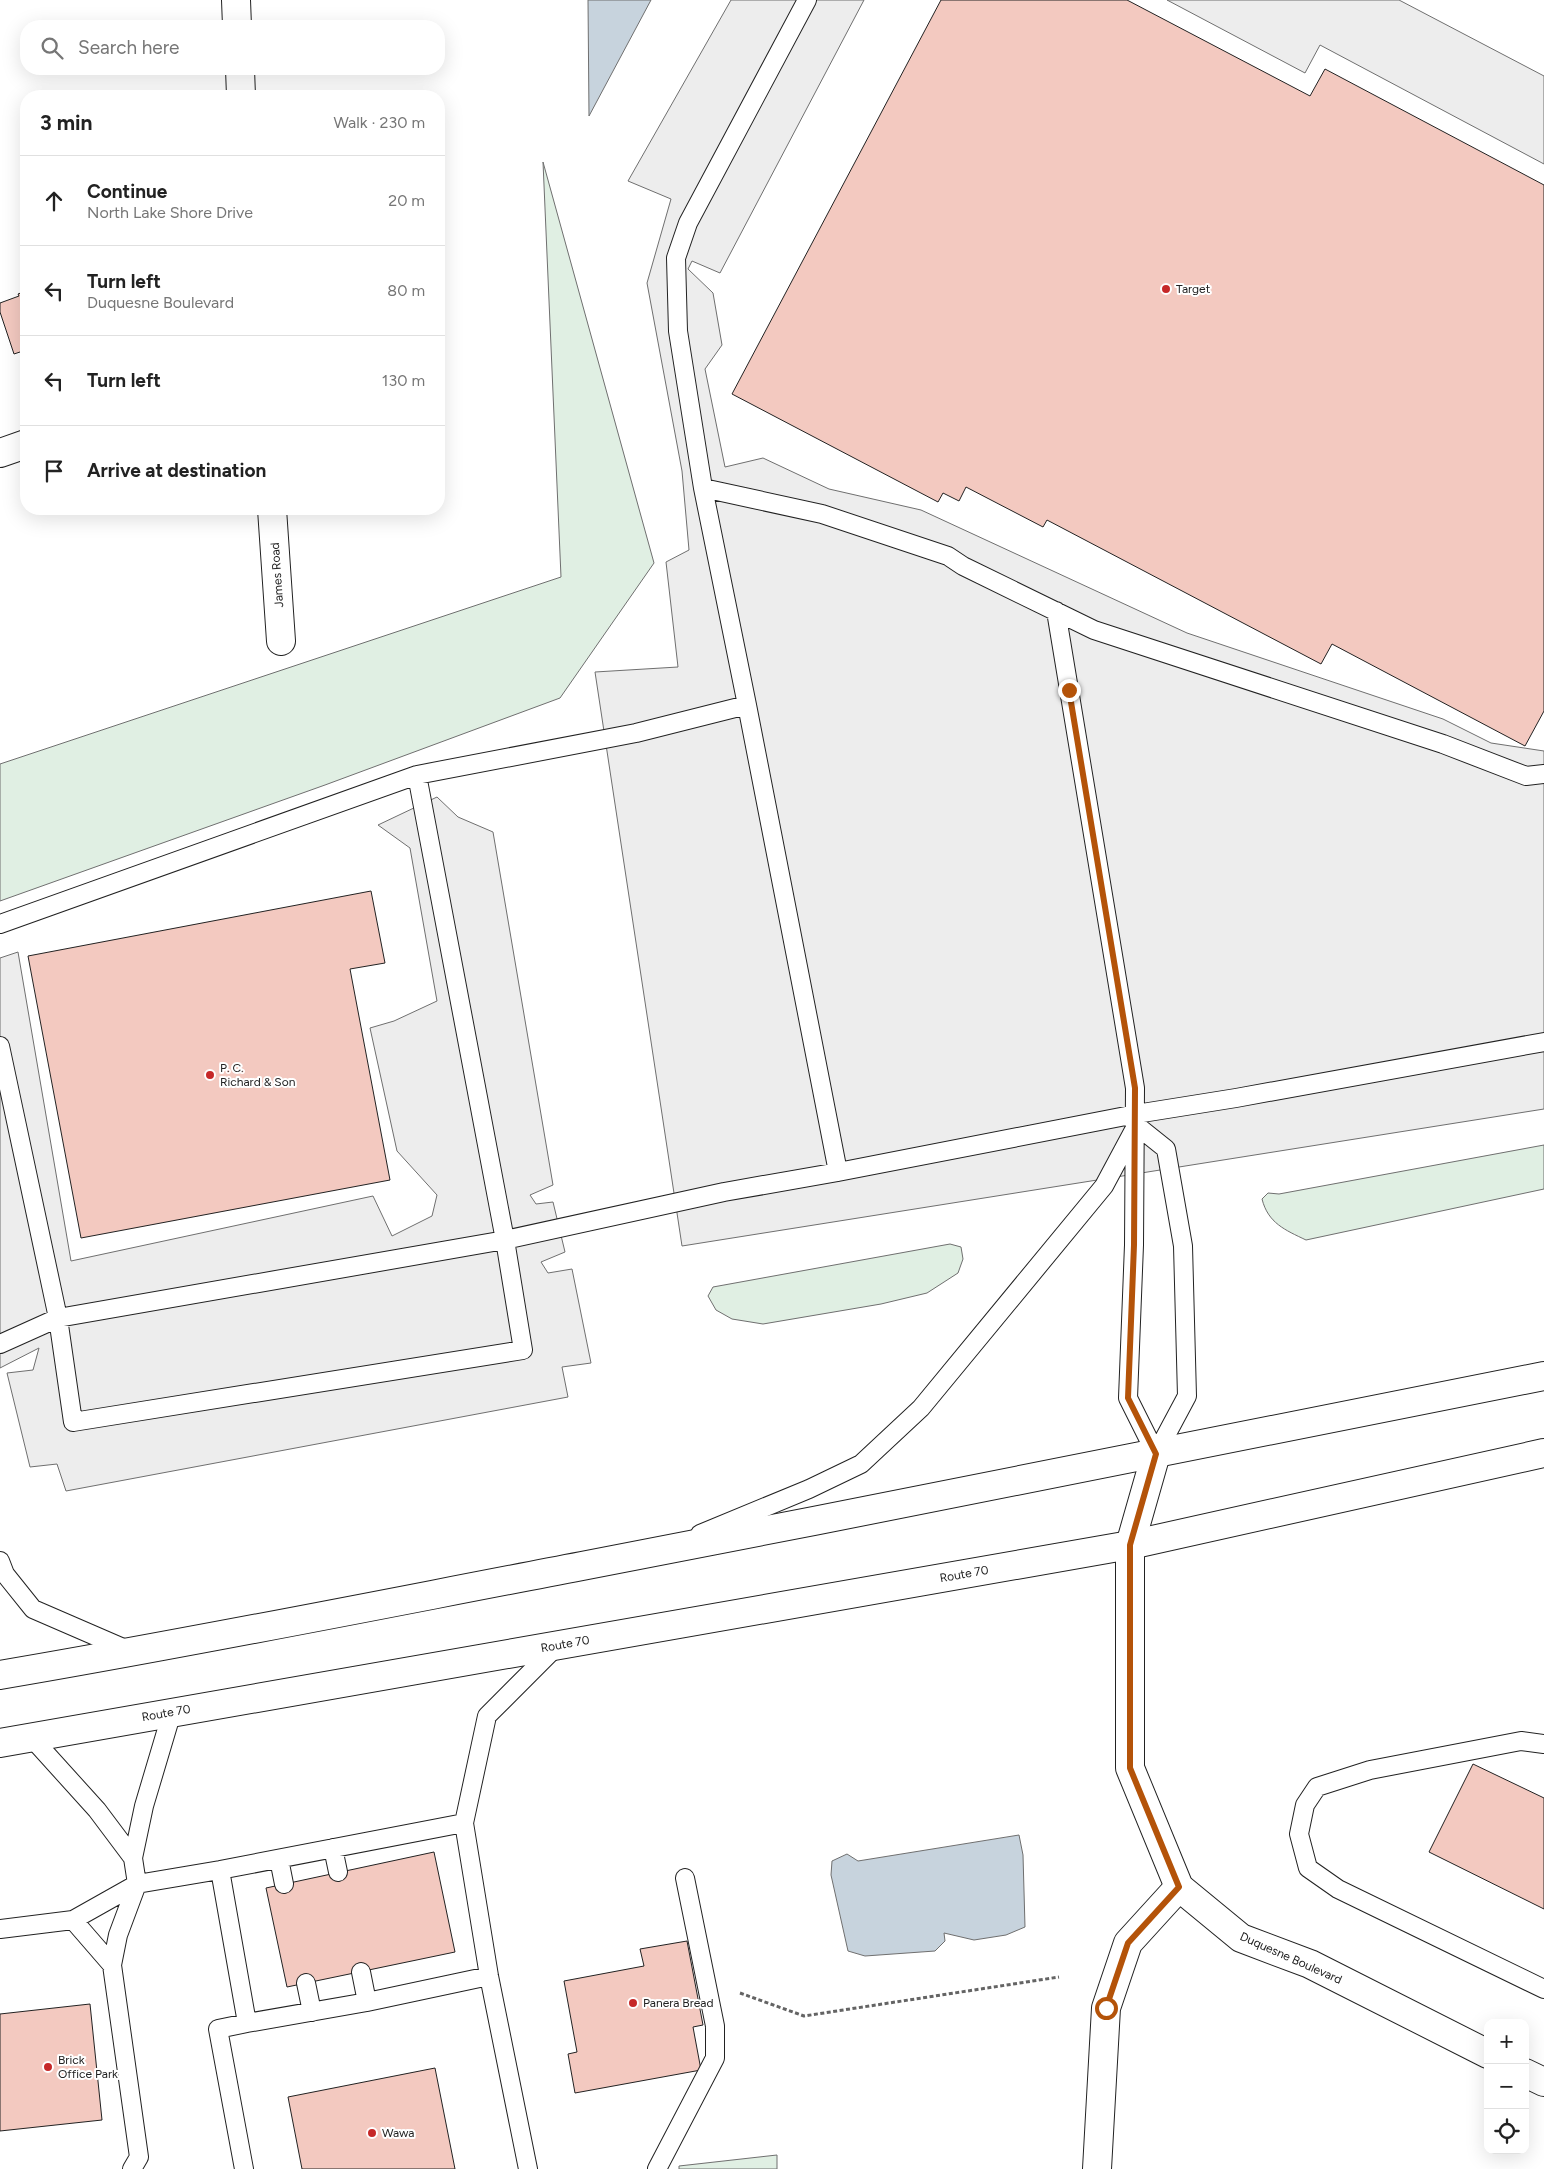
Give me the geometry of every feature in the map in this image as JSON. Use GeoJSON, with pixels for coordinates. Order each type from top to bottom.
{"type":"FeatureCollection","features":[{"type":"Feature","properties":{"kind":"main road"},"geometry":{"type":"LineString","coordinates":[[236,0],[237,20]]}},
{"type":"Feature","properties":{"kind":"main road"},"geometry":{"type":"LineString","coordinates":[[240,75],[241,90]]}},
{"type":"Feature","properties":{"kind":"main road"},"geometry":{"type":"LineString","coordinates":[[0,453],[20,446]]}},
{"type":"Feature","properties":{"kind":"main road","name":"James Road"},"geometry":{"type":"LineString","coordinates":[[272,515],[281,641]]}},
{"type":"Feature","properties":{"kind":"main road"},"geometry":{"type":"LineString","coordinates":[[0,1676],[133,1652],[1156,1454],[1544,1376]]}},
{"type":"Feature","properties":{"kind":"main road","name":"Route 70"},"geometry":{"type":"LineString","coordinates":[[0,1743],[1130,1545],[1544,1453]]}},
{"type":"Feature","properties":{"kind":"main road","name":"Duquesne Boulevard"},"geometry":{"type":"LineString","coordinates":[[1156,1454],[1130,1545],[1130,1768],[1179,1887],[1242,1938],[1310,1964],[1484,2052]]}},
{"type":"Feature","properties":{"kind":"main road"},"geometry":{"type":"LineString","coordinates":[[1097,2169],[1106,2008],[1128,1943],[1179,1887]]}},
{"type":"Feature","properties":{"kind":"main road"},"geometry":{"type":"LineString","coordinates":[[1529,2075],[1544,2082]]}},
{"type":"Feature","properties":{"kind":"lane"},"geometry":{"type":"LineString","coordinates":[[807,0],[688,223],[676,258],[678,331],[702,488],[747,705],[838,1172]]}},
{"type":"Feature","properties":{"kind":"lane"},"geometry":{"type":"LineString","coordinates":[[702,488],[822,514],[948,556],[963,566],[1094,630],[1443,744],[1526,776],[1544,774]]}},
{"type":"Feature","properties":{"kind":"lane"},"geometry":{"type":"LineString","coordinates":[[1056,611],[1135,1088],[1136,1120],[1128,1398],[1156,1454]]}},
{"type":"Feature","properties":{"kind":"lane"},"geometry":{"type":"LineString","coordinates":[[0,924],[417,775],[636,733],[747,705]]}},
{"type":"Feature","properties":{"kind":"lane"},"geometry":{"type":"LineString","coordinates":[[0,1046],[58,1318],[73,1422],[522,1350],[505,1240],[417,775]]}},
{"type":"Feature","properties":{"kind":"lane"},"geometry":{"type":"LineString","coordinates":[[0,1344],[58,1318],[505,1240],[724,1192],[1136,1120],[1246,1097],[1544,1042]]}},
{"type":"Feature","properties":{"kind":"lane"},"geometry":{"type":"LineString","coordinates":[[1136,1120],[1166,1149],[1183,1256],[1187,1396],[1156,1454]]}},
{"type":"Feature","properties":{"kind":"lane"},"geometry":{"type":"LineString","coordinates":[[661,1550],[809,1489],[861,1464],[921,1408],[1104,1186],[1136,1120]]}},
{"type":"Feature","properties":{"kind":"lane"},"geometry":{"type":"LineString","coordinates":[[0,1561],[5,1574],[33,1609],[133,1652]]}},
{"type":"Feature","properties":{"kind":"lane"},"geometry":{"type":"LineString","coordinates":[[528,2169],[489,1976],[464,1824],[487,1716],[558,1645]]}},
{"type":"Feature","properties":{"kind":"lane"},"geometry":{"type":"LineString","coordinates":[[132,2169],[139,2157],[112,1965],[118,1935],[137,1884],[133,1858],[144,1806],[172,1712]]}},
{"type":"Feature","properties":{"kind":"lane"},"geometry":{"type":"LineString","coordinates":[[31,1737],[97,1810],[133,1858]]}},
{"type":"Feature","properties":{"kind":"lane"},"geometry":{"type":"LineString","coordinates":[[1544,1744],[1520,1741],[1370,1770],[1317,1787],[1305,1805],[1299,1834],[1308,1868],[1338,1889],[1544,1989]]}},
{"type":"Feature","properties":{"kind":"lane"},"geometry":{"type":"LineString","coordinates":[[0,1928],[73,1920],[137,1884],[464,1824]]}},
{"type":"Feature","properties":{"kind":"lane"},"geometry":{"type":"LineString","coordinates":[[333,1848],[338,1872]]}},
{"type":"Feature","properties":{"kind":"lane"},"geometry":{"type":"LineString","coordinates":[[279,1859],[284,1884]]}},
{"type":"Feature","properties":{"kind":"lane"},"geometry":{"type":"LineString","coordinates":[[220,1870],[247,2023]]}},
{"type":"Feature","properties":{"kind":"lane"},"geometry":{"type":"LineString","coordinates":[[657,2169],[715,2058],[715,2026],[685,1878]]}},
{"type":"Feature","properties":{"kind":"lane"},"geometry":{"type":"LineString","coordinates":[[73,1920],[112,1965]]}},
{"type":"Feature","properties":{"kind":"lane"},"geometry":{"type":"LineString","coordinates":[[361,1972],[367,2002]]}},
{"type":"Feature","properties":{"kind":"lane"},"geometry":{"type":"LineString","coordinates":[[244,2169],[218,2029],[367,2002],[489,1976]]}},
{"type":"Feature","properties":{"kind":"lane"},"geometry":{"type":"LineString","coordinates":[[306,1983],[312,2012]]}},
{"type":"Feature","properties":{"kind":"path"},"geometry":{"type":"LineString","coordinates":[[732,1990],[804,2016],[1060,1977]]}},
{"type":"Feature","properties":{"kind":"green space"},"geometry":{"type":"Polygon","coordinates":[[[543,162],[654,563],[560,698],[325,785],[0,901],[0,764],[561,577],[543,162]]]}},
{"type":"Feature","properties":{"kind":"green space"},"geometry":{"type":"Polygon","coordinates":[[[1544,1145],[1544,1189],[1306,1240],[1278,1225],[1268,1214],[1262,1199],[1268,1193],[1279,1194],[1544,1145]]]}},
{"type":"Feature","properties":{"kind":"green space"},"geometry":{"type":"Polygon","coordinates":[[[950,1244],[961,1247],[963,1259],[958,1273],[927,1293],[881,1304],[763,1324],[732,1319],[716,1310],[708,1296],[713,1287],[950,1244]]]}},
{"type":"Feature","properties":{"kind":"green space"},"geometry":{"type":"Polygon","coordinates":[[[777,2155],[777,2169],[679,2169],[679,2166],[777,2155]]]}},
{"type":"Feature","properties":{"kind":"shaded area"},"geometry":{"type":"Polygon","coordinates":[[[588,0],[651,0],[589,116],[588,0]]]}},
{"type":"Feature","properties":{"kind":"shaded area"},"geometry":{"type":"Polygon","coordinates":[[[731,0],[864,0],[720,273],[692,261],[688,269],[713,293],[722,345],[705,369],[725,467],[763,458],[829,489],[921,510],[1187,633],[1443,719],[1491,743],[1544,751],[1544,1109],[682,1246],[595,672],[678,667],[666,562],[689,550],[682,471],[647,283],[671,199],[628,181],[731,0]]]}},
{"type":"Feature","properties":{"kind":"shaded area"},"geometry":{"type":"Polygon","coordinates":[[[1167,0],[1399,0],[1544,76],[1544,164],[1320,45],[1305,73],[1167,0]]]}},
{"type":"Feature","properties":{"kind":"shaded area"},"geometry":{"type":"Polygon","coordinates":[[[437,797],[458,817],[493,832],[553,1185],[530,1195],[536,1204],[553,1202],[565,1252],[541,1262],[548,1273],[572,1269],[591,1363],[562,1367],[568,1397],[66,1491],[57,1464],[30,1467],[7,1373],[33,1370],[39,1348],[0,1368],[0,958],[18,952],[71,1261],[373,1196],[392,1236],[432,1216],[437,1195],[397,1151],[370,1028],[394,1021],[437,1001],[410,848],[378,825],[437,797]]]}},
{"type":"Feature","properties":{"kind":"shaded area"},"geometry":{"type":"Polygon","coordinates":[[[1019,1835],[1023,1855],[1025,1927],[1006,1935],[974,1940],[944,1933],[945,1941],[935,1951],[865,1956],[848,1951],[831,1875],[832,1861],[847,1854],[858,1861],[1019,1835]]]}},
{"type":"Feature","properties":{"kind":"building","name":"Target"},"geometry":{"type":"Polygon","coordinates":[[[941,0],[1127,0],[1310,96],[1325,69],[1544,185],[1544,711],[1525,746],[1332,644],[1321,664],[1047,520],[1043,527],[966,487],[959,501],[943,493],[938,502],[732,394],[941,0]]]}},
{"type":"Feature","properties":{"kind":"building"},"geometry":{"type":"Polygon","coordinates":[[[20,293],[20,352],[14,354],[0,312],[0,303],[19,296],[18,294],[20,293]]]}},
{"type":"Feature","properties":{"kind":"building","name":"P. C. Richard & Son"},"geometry":{"type":"Polygon","coordinates":[[[371,891],[385,963],[350,969],[390,1180],[81,1238],[28,956],[371,891]]]}},
{"type":"Feature","properties":{"kind":"building"},"geometry":{"type":"Polygon","coordinates":[[[1473,1764],[1544,1798],[1544,1909],[1429,1852],[1473,1764]]]}},
{"type":"Feature","properties":{"kind":"building"},"geometry":{"type":"Polygon","coordinates":[[[434,1852],[455,1952],[287,1987],[266,1888],[434,1852]]]}},
{"type":"Feature","properties":{"kind":"building","name":"Panera Bread"},"geometry":{"type":"Polygon","coordinates":[[[687,1941],[703,2025],[693,2027],[701,2070],[575,2093],[568,2054],[577,2052],[564,1981],[644,1966],[640,1949],[687,1941]]]}},
{"type":"Feature","properties":{"kind":"building","name":"Brick Office Park"},"geometry":{"type":"Polygon","coordinates":[[[90,2004],[102,2120],[0,2131],[0,2014],[90,2004]]]}},
{"type":"Feature","properties":{"kind":"building","name":"Wawa"},"geometry":{"type":"Polygon","coordinates":[[[435,2068],[455,2169],[302,2169],[288,2097],[435,2068]]]}},
{"type":"Feature","properties":{"kind":"place","name":"Target"},"geometry":{"type":"Point","coordinates":[1166,289]}},
{"type":"Feature","properties":{"kind":"place","name":"P. C. Richard & Son"},"geometry":{"type":"Point","coordinates":[210,1075]}},
{"type":"Feature","properties":{"kind":"place","name":"Panera Bread"},"geometry":{"type":"Point","coordinates":[633,2003]}},
{"type":"Feature","properties":{"kind":"place","name":"Brick Office Park"},"geometry":{"type":"Point","coordinates":[48,2067]}},
{"type":"Feature","properties":{"kind":"place","name":"Wawa"},"geometry":{"type":"Point","coordinates":[372,2133]}},
{"type":"Feature","properties":{"kind":"route"},"geometry":{"type":"LineString","coordinates":[[1069,690],[1135,1088],[1134,1245],[1128,1398],[1156,1454],[1130,1545],[1130,1768],[1179,1887],[1128,1943],[1106,2008]]}}]}
